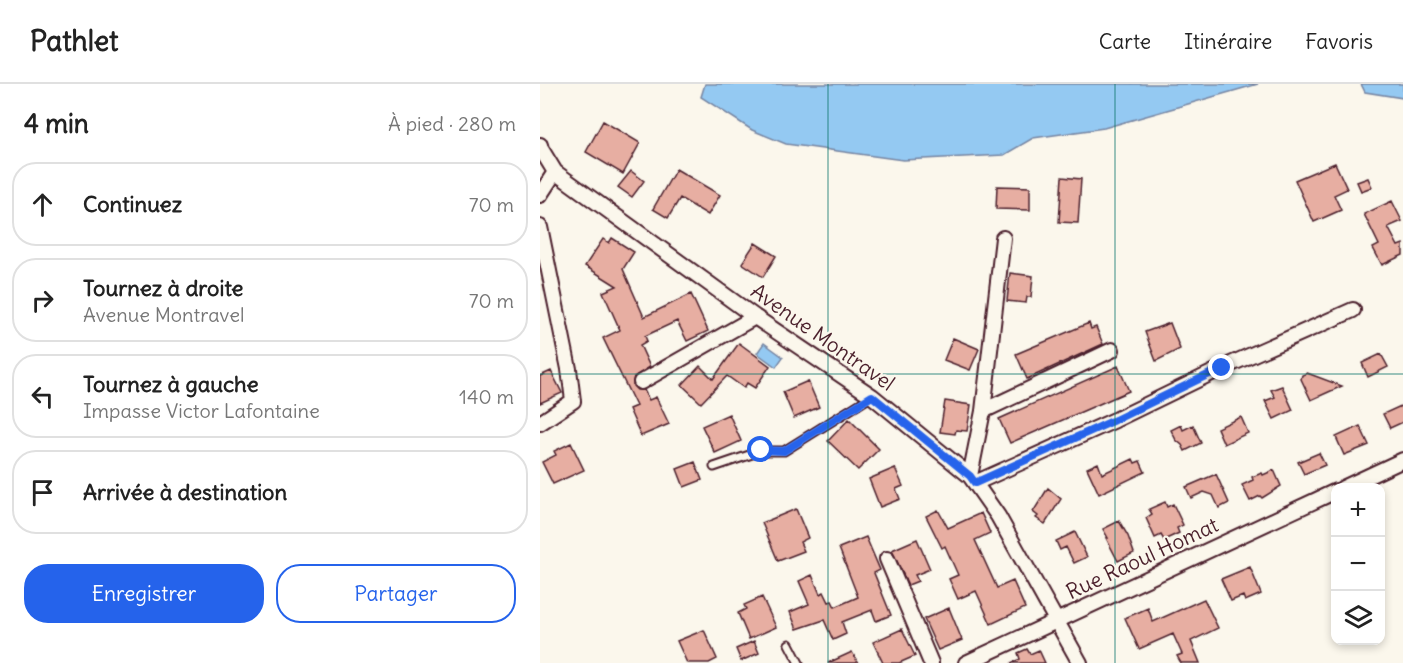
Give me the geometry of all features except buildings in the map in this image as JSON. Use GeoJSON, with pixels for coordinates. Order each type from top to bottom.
{"type":"FeatureCollection","features":[{"type":"Feature","properties":{"kind":"street","name":"Avenue Montravel"},"geometry":{"type":"LineString","coordinates":[[540,144],[555,172],[756,317],[872,396],[972,480],[998,516],[1080,663]]}},
{"type":"Feature","properties":{"kind":"street"},"geometry":{"type":"LineString","coordinates":[[540,195],[555,172]]}},
{"type":"Feature","properties":{"kind":"street"},"geometry":{"type":"LineString","coordinates":[[540,227],[569,369],[573,401],[540,423]]}},
{"type":"Feature","properties":{"kind":"street"},"geometry":{"type":"LineString","coordinates":[[972,480],[983,411],[1004,238]]}},
{"type":"Feature","properties":{"kind":"street"},"geometry":{"type":"LineString","coordinates":[[972,480],[1115,420],[1222,368],[1353,310]]}},
{"type":"Feature","properties":{"kind":"street"},"geometry":{"type":"LineString","coordinates":[[641,382],[756,317]]}},
{"type":"Feature","properties":{"kind":"street"},"geometry":{"type":"LineString","coordinates":[[983,411],[1112,350]]}},
{"type":"Feature","properties":{"kind":"street"},"geometry":{"type":"LineString","coordinates":[[1354,483],[1403,460]]}},
{"type":"Feature","properties":{"kind":"street","name":"Rue Raoul Homat"},"geometry":{"type":"LineString","coordinates":[[966,663],[1331,493]]}},
{"type":"Feature","properties":{"kind":"street"},"geometry":{"type":"LineString","coordinates":[[887,559],[931,663]]}},
{"type":"Feature","properties":{"kind":"lane"},"geometry":{"type":"LineString","coordinates":[[714,467],[761,450],[784,451],[872,396]]}},
{"type":"Feature","properties":{"kind":"lane"},"geometry":{"type":"LineString","coordinates":[[789,644],[799,663]]}},
{"type":"Feature","properties":{"kind":"water"},"geometry":{"type":"Polygon","coordinates":[[[705,84],[1258,84],[1104,128],[1033,138],[1004,155],[903,160],[786,144],[752,130],[701,97],[705,84]]]}},
{"type":"Feature","properties":{"kind":"water"},"geometry":{"type":"Polygon","coordinates":[[[1361,84],[1403,84],[1403,98],[1365,92],[1361,84]]]}},
{"type":"Feature","properties":{"kind":"water"},"geometry":{"type":"Polygon","coordinates":[[[764,343],[783,357],[776,367],[757,353],[764,343]]]}},
{"type":"Feature","properties":{"kind":"route"},"geometry":{"type":"LineString","coordinates":[[761,450],[784,451],[872,396],[970,476],[975,483],[1115,420],[1222,368]]}}]}
